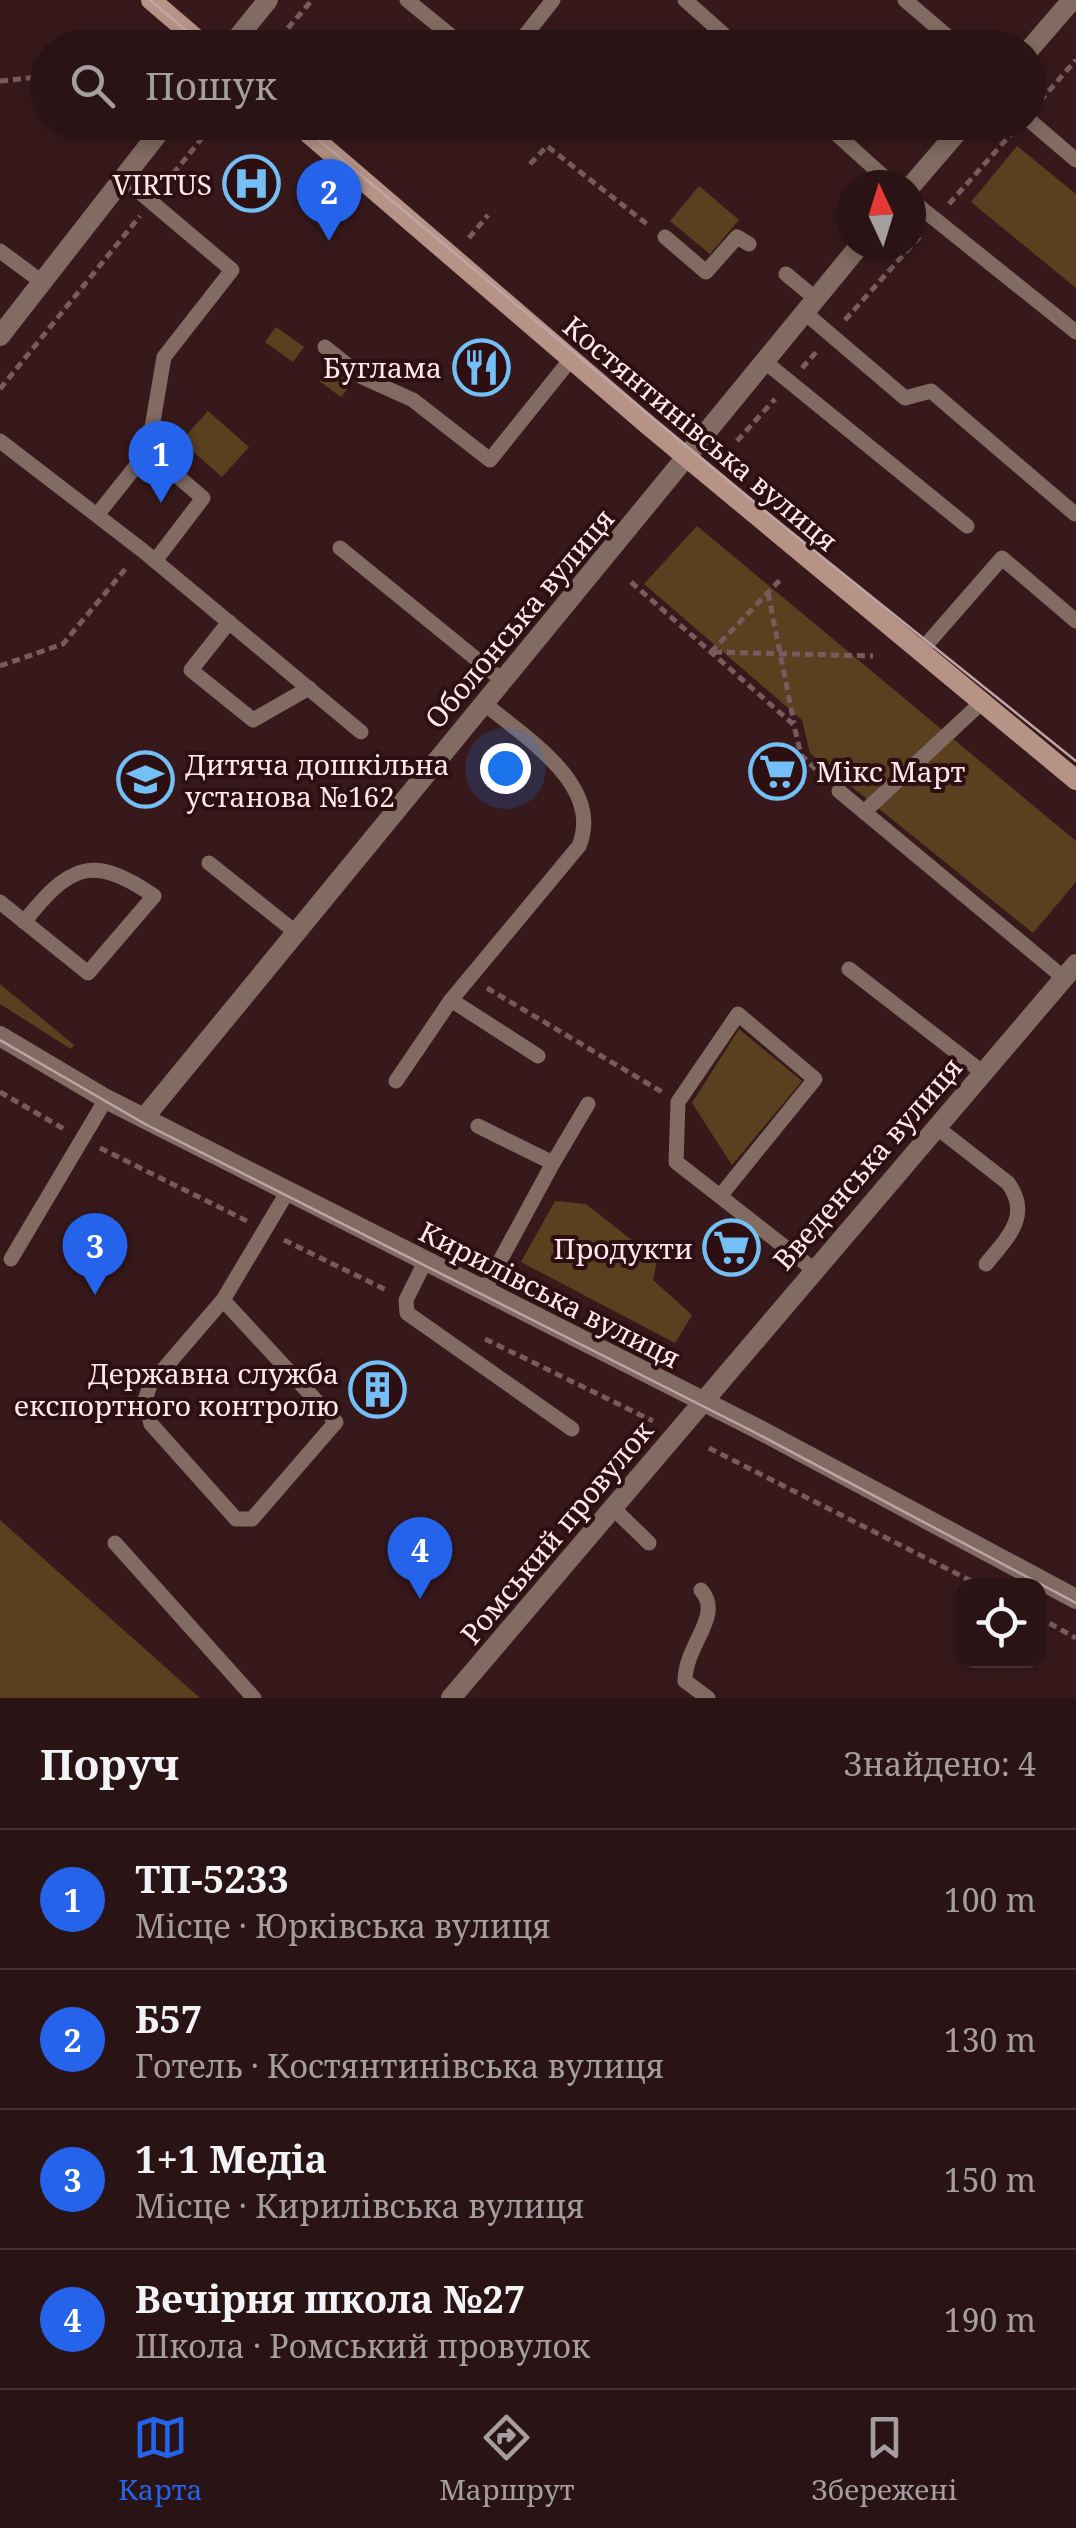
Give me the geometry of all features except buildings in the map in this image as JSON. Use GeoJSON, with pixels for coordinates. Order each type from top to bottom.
{"type":"FeatureCollection","features":[{"type":"Feature","properties":{"kind":"main road"},"geometry":{"type":"LineString","coordinates":[[151,0],[186,30]]}},
{"type":"Feature","properties":{"kind":"main road","name":"Костянтинівська вулиця"},"geometry":{"type":"LineString","coordinates":[[316,140],[687,458],[1076,780]]}},
{"type":"Feature","properties":{"kind":"street"},"geometry":{"type":"LineString","coordinates":[[244,30],[268,0]]}},
{"type":"Feature","properties":{"kind":"street"},"geometry":{"type":"LineString","coordinates":[[1046,30],[1072,0]]}},
{"type":"Feature","properties":{"kind":"street"},"geometry":{"type":"LineString","coordinates":[[0,336],[153,140]]}},
{"type":"Feature","properties":{"kind":"street"},"geometry":{"type":"LineString","coordinates":[[925,170],[951,140]]}},
{"type":"Feature","properties":{"kind":"street","name":"Оболонська вулиця"},"geometry":{"type":"LineString","coordinates":[[144,1118],[847,260]]}},
{"type":"Feature","properties":{"kind":"street","name":"Введенська вулиця"},"geometry":{"type":"LineString","coordinates":[[701,1400],[1070,971]]}},
{"type":"Feature","properties":{"kind":"street","name":"Кирилівська вулиця"},"geometry":{"type":"LineString","coordinates":[[0,1036],[106,1099],[701,1400],[1076,1599]]}},
{"type":"Feature","properties":{"kind":"street","name":"Ромський провулок"},"geometry":{"type":"LineString","coordinates":[[451,1698],[614,1509],[701,1400]]}},
{"type":"Feature","properties":{"kind":"lane"},"geometry":{"type":"LineString","coordinates":[[408,0],[444,30]]}},
{"type":"Feature","properties":{"kind":"lane"},"geometry":{"type":"LineString","coordinates":[[530,30],[554,0]]}},
{"type":"Feature","properties":{"kind":"lane"},"geometry":{"type":"LineString","coordinates":[[685,0],[718,30]]}},
{"type":"Feature","properties":{"kind":"lane"},"geometry":{"type":"LineString","coordinates":[[904,0],[939,30]]}},
{"type":"Feature","properties":{"kind":"lane"},"geometry":{"type":"LineString","coordinates":[[1046,133],[1076,160]]}},
{"type":"Feature","properties":{"kind":"lane"},"geometry":{"type":"LineString","coordinates":[[843,140],[876,170]]}},
{"type":"Feature","properties":{"kind":"lane"},"geometry":{"type":"LineString","coordinates":[[98,514],[148,451],[164,357],[232,270],[123,178]]}},
{"type":"Feature","properties":{"kind":"lane"},"geometry":{"type":"LineString","coordinates":[[926,212],[1076,332]]}},
{"type":"Feature","properties":{"kind":"lane"},"geometry":{"type":"LineString","coordinates":[[664,236],[706,272],[736,237],[749,244]]}},
{"type":"Feature","properties":{"kind":"lane"},"geometry":{"type":"LineString","coordinates":[[0,250],[42,282]]}},
{"type":"Feature","properties":{"kind":"lane"},"geometry":{"type":"LineString","coordinates":[[786,274],[831,335],[904,398],[931,391],[1075,514]]}},
{"type":"Feature","properties":{"kind":"lane"},"geometry":{"type":"LineString","coordinates":[[324,348],[362,378],[413,400],[490,460],[571,360]]}},
{"type":"Feature","properties":{"kind":"lane"},"geometry":{"type":"LineString","coordinates":[[764,361],[967,526]]}},
{"type":"Feature","properties":{"kind":"lane"},"geometry":{"type":"LineString","coordinates":[[0,441],[149,555],[361,732]]}},
{"type":"Feature","properties":{"kind":"lane"},"geometry":{"type":"LineString","coordinates":[[148,451],[203,498],[149,555]]}},
{"type":"Feature","properties":{"kind":"lane"},"geometry":{"type":"LineString","coordinates":[[340,548],[502,680]]}},
{"type":"Feature","properties":{"kind":"lane"},"geometry":{"type":"LineString","coordinates":[[920,652],[1002,558],[1076,621]]}},
{"type":"Feature","properties":{"kind":"lane"},"geometry":{"type":"LineString","coordinates":[[229,622],[191,670],[252,720],[309,688]]}},
{"type":"Feature","properties":{"kind":"lane"},"geometry":{"type":"LineString","coordinates":[[396,1081],[452,1000],[578,846],[586,827],[578,788],[484,703]]}},
{"type":"Feature","properties":{"kind":"lane"},"geometry":{"type":"LineString","coordinates":[[864,812],[981,703]]}},
{"type":"Feature","properties":{"kind":"lane"},"geometry":{"type":"LineString","coordinates":[[839,791],[1070,971]]}},
{"type":"Feature","properties":{"kind":"lane"},"geometry":{"type":"LineString","coordinates":[[209,864],[294,931]]}},
{"type":"Feature","properties":{"kind":"lane"},"geometry":{"type":"LineString","coordinates":[[0,902],[24,922],[88,973],[154,896],[116,873],[70,873],[55,883],[24,922]]}},
{"type":"Feature","properties":{"kind":"lane"},"geometry":{"type":"LineString","coordinates":[[848,969],[982,1072]]}},
{"type":"Feature","properties":{"kind":"lane"},"geometry":{"type":"LineString","coordinates":[[452,1000],[538,1056]]}},
{"type":"Feature","properties":{"kind":"lane"},"geometry":{"type":"LineString","coordinates":[[721,1195],[815,1079],[738,1014],[678,1102],[676,1162],[813,1269]]}},
{"type":"Feature","properties":{"kind":"lane"},"geometry":{"type":"LineString","coordinates":[[11,1258],[106,1099]]}},
{"type":"Feature","properties":{"kind":"lane"},"geometry":{"type":"LineString","coordinates":[[483,1292],[588,1104]]}},
{"type":"Feature","properties":{"kind":"lane"},"geometry":{"type":"LineString","coordinates":[[478,1126],[553,1163]]}},
{"type":"Feature","properties":{"kind":"lane"},"geometry":{"type":"LineString","coordinates":[[935,1126],[1016,1194],[1017,1225],[986,1264]]}},
{"type":"Feature","properties":{"kind":"lane"},"geometry":{"type":"LineString","coordinates":[[222,1300],[336,1422],[252,1519],[236,1519],[146,1416],[150,1385],[222,1300],[288,1190]]}},
{"type":"Feature","properties":{"kind":"lane"},"geometry":{"type":"LineString","coordinates":[[424,1262],[406,1300],[407,1312],[572,1429]]}},
{"type":"Feature","properties":{"kind":"lane"},"geometry":{"type":"LineString","coordinates":[[614,1509],[649,1543]]}},
{"type":"Feature","properties":{"kind":"lane"},"geometry":{"type":"LineString","coordinates":[[115,1543],[254,1698]]}},
{"type":"Feature","properties":{"kind":"lane"},"geometry":{"type":"LineString","coordinates":[[701,1590],[708,1598],[710,1614],[689,1650],[685,1681],[708,1698]]}},
{"type":"Feature","properties":{"kind":"path"},"geometry":{"type":"LineString","coordinates":[[286,30],[312,0]]}},
{"type":"Feature","properties":{"kind":"path"},"geometry":{"type":"LineString","coordinates":[[1046,96],[1076,60]]}},
{"type":"Feature","properties":{"kind":"path"},"geometry":{"type":"LineString","coordinates":[[0,81],[30,78]]}},
{"type":"Feature","properties":{"kind":"path"},"geometry":{"type":"LineString","coordinates":[[0,388],[201,140]]}},
{"type":"Feature","properties":{"kind":"path"},"geometry":{"type":"LineString","coordinates":[[736,441],[1006,140]]}},
{"type":"Feature","properties":{"kind":"path"},"geometry":{"type":"LineString","coordinates":[[530,164],[547,146],[664,236]]}},
{"type":"Feature","properties":{"kind":"path"},"geometry":{"type":"LineString","coordinates":[[469,238],[488,215]]}},
{"type":"Feature","properties":{"kind":"path"},"geometry":{"type":"LineString","coordinates":[[0,666],[63,644],[149,555]]}},
{"type":"Feature","properties":{"kind":"path"},"geometry":{"type":"LineString","coordinates":[[711,652],[780,580]]}},
{"type":"Feature","properties":{"kind":"path"},"geometry":{"type":"LineString","coordinates":[[631,582],[794,725]]}},
{"type":"Feature","properties":{"kind":"path"},"geometry":{"type":"LineString","coordinates":[[768,593],[801,755],[839,791]]}},
{"type":"Feature","properties":{"kind":"path"},"geometry":{"type":"LineString","coordinates":[[711,652],[873,656]]}},
{"type":"Feature","properties":{"kind":"path"},"geometry":{"type":"LineString","coordinates":[[470,978],[678,1102]]}},
{"type":"Feature","properties":{"kind":"path"},"geometry":{"type":"LineString","coordinates":[[0,1092],[82,1139],[406,1300]]}},
{"type":"Feature","properties":{"kind":"path"},"geometry":{"type":"LineString","coordinates":[[475,1334],[653,1421]]}},
{"type":"Feature","properties":{"kind":"path"},"geometry":{"type":"LineString","coordinates":[[709,1448],[965,1578]]}},
{"type":"Feature","properties":{"kind":"path"},"geometry":{"type":"LineString","coordinates":[[1046,1621],[1076,1638]]}},
{"type":"Feature","properties":{"kind":"shaded area"},"geometry":{"type":"Polygon","coordinates":[[[1017,146],[1076,194],[1076,288],[971,202],[1017,146]]]}},
{"type":"Feature","properties":{"kind":"shaded area"},"geometry":{"type":"Polygon","coordinates":[[[699,186],[739,220],[710,254],[670,221],[699,186]]]}},
{"type":"Feature","properties":{"kind":"shaded area"},"geometry":{"type":"Polygon","coordinates":[[[276,327],[304,347],[293,362],[265,342],[276,327]]]}},
{"type":"Feature","properties":{"kind":"shaded area"},"geometry":{"type":"Polygon","coordinates":[[[331,367],[352,383],[341,397],[319,381],[331,367]]]}},
{"type":"Feature","properties":{"kind":"shaded area"},"geometry":{"type":"Polygon","coordinates":[[[208,411],[249,447],[222,477],[181,441],[208,411]]]}},
{"type":"Feature","properties":{"kind":"shaded area"},"geometry":{"type":"Polygon","coordinates":[[[697,526],[1076,841],[1076,882],[1033,933],[810,753],[802,720],[644,584],[697,526]]]}},
{"type":"Feature","properties":{"kind":"shaded area"},"geometry":{"type":"Polygon","coordinates":[[[0,984],[74,1045],[71,1049],[0,1004],[0,984]]]}},
{"type":"Feature","properties":{"kind":"shaded area"},"geometry":{"type":"Polygon","coordinates":[[[739,1029],[802,1081],[732,1165],[692,1103],[739,1029]]]}},
{"type":"Feature","properties":{"kind":"shaded area"},"geometry":{"type":"Polygon","coordinates":[[[555,1201],[586,1204],[657,1260],[653,1280],[692,1315],[675,1343],[521,1262],[555,1201]]]}},
{"type":"Feature","properties":{"kind":"shaded area"},"geometry":{"type":"Polygon","coordinates":[[[0,1520],[200,1698],[0,1698],[0,1520]]]}},
{"type":"Feature","properties":{"kind":"tram line"},"geometry":{"type":"LineString","coordinates":[[150,0],[186,30]]}},
{"type":"Feature","properties":{"kind":"tram line"},"geometry":{"type":"LineString","coordinates":[[319,140],[755,503],[1076,761]]}},
{"type":"Feature","properties":{"kind":"tram line"},"geometry":{"type":"LineString","coordinates":[[0,1040],[145,1124],[754,1432],[1076,1603]]}},
{"type":"Feature","properties":{"kind":"place","name":"VIRTUS"},"geometry":{"type":"Point","coordinates":[251,184]}},
{"type":"Feature","properties":{"kind":"place","name":"Б57"},"geometry":{"type":"Point","coordinates":[329,241]}},
{"type":"Feature","properties":{"kind":"place","name":"Буглама"},"geometry":{"type":"Point","coordinates":[481,367]}},
{"type":"Feature","properties":{"kind":"place","name":"ТП-5233"},"geometry":{"type":"Point","coordinates":[161,503]}},
{"type":"Feature","properties":{"kind":"place","name":"Мікс Март"},"geometry":{"type":"Point","coordinates":[777,771]}},
{"type":"Feature","properties":{"kind":"place","name":"Дитяча дошкільна установа №162"},"geometry":{"type":"Point","coordinates":[146,780]}},
{"type":"Feature","properties":{"kind":"place","name":"Продукти"},"geometry":{"type":"Point","coordinates":[732,1248]}},
{"type":"Feature","properties":{"kind":"place","name":"1+1 Медіа"},"geometry":{"type":"Point","coordinates":[95,1295]}},
{"type":"Feature","properties":{"kind":"place","name":"Державна служба експортного контролю"},"geometry":{"type":"Point","coordinates":[378,1389]}},
{"type":"Feature","properties":{"kind":"place","name":"Вечірня школа №27"},"geometry":{"type":"Point","coordinates":[420,1599]}}]}
